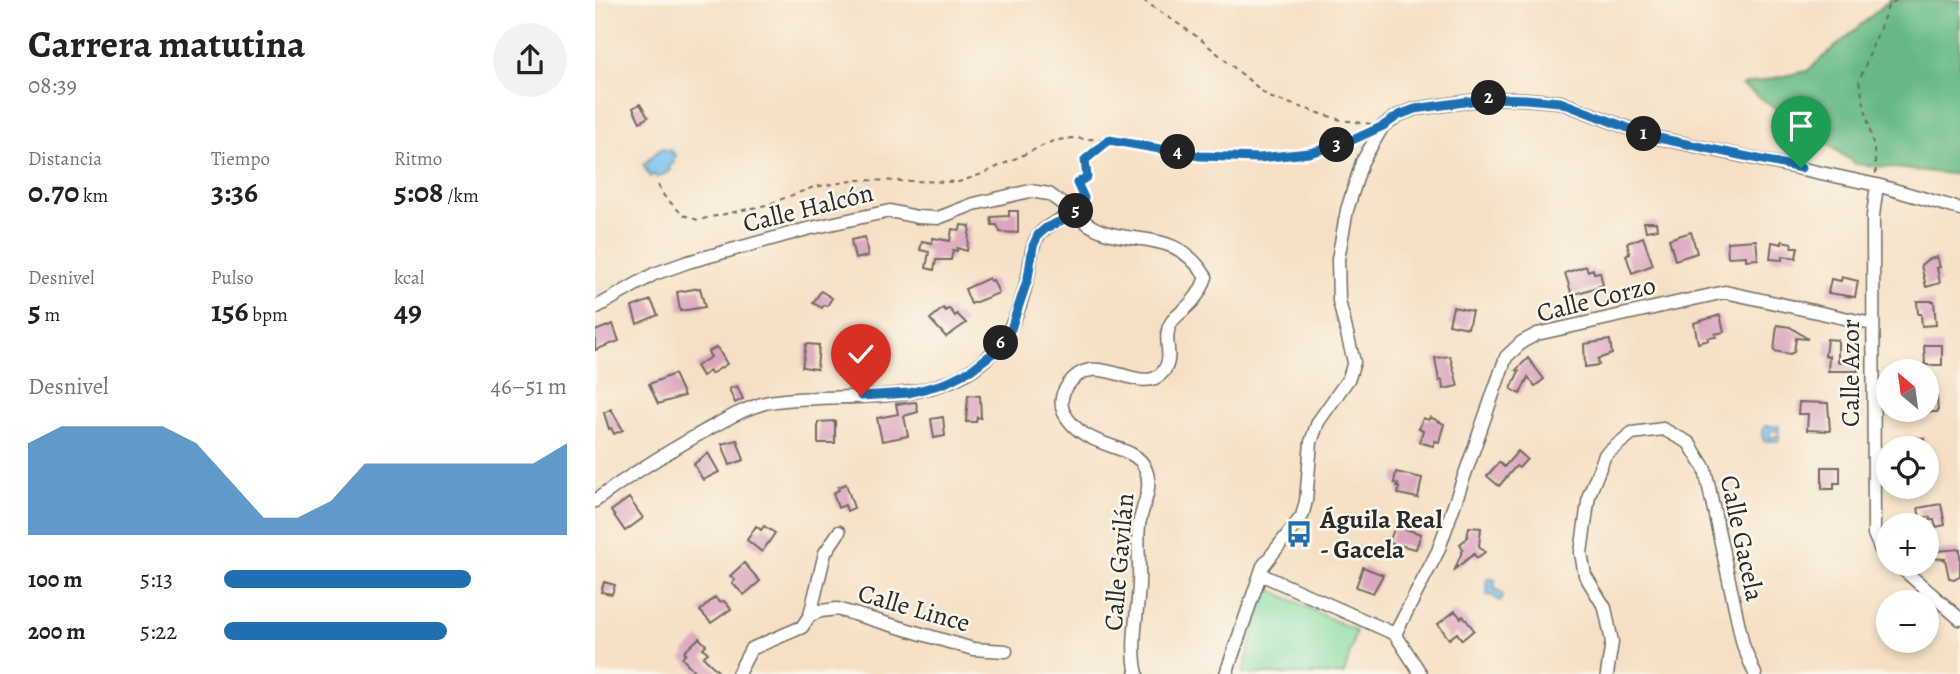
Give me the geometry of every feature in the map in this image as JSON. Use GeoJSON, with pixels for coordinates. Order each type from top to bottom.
{"type":"FeatureCollection","features":[{"type":"Feature","properties":{"kind":"street"},"geometry":{"type":"LineString","coordinates":[[1226,674],[1260,573],[1271,554],[1303,516],[1311,442],[1318,422],[1349,378],[1353,362],[1339,301],[1338,259],[1347,210],[1362,162],[1383,126],[1399,115],[1453,102],[1492,98],[1560,102],[1649,136],[1878,184],[1960,209]]}},
{"type":"Feature","properties":{"kind":"street","name":"Calle Azor"},"geometry":{"type":"LineString","coordinates":[[1876,539],[1872,324],[1873,216],[1878,184]]}},
{"type":"Feature","properties":{"kind":"street","name":"Calle Halcón"},"geometry":{"type":"LineString","coordinates":[[595,308],[654,274],[688,262],[807,229],[890,211],[938,218],[974,204],[1030,191],[1049,194],[1075,214]]}},
{"type":"Feature","properties":{"kind":"street"},"geometry":{"type":"LineString","coordinates":[[595,501],[677,447],[737,414],[766,403],[909,393],[943,384],[971,370],[997,350],[1011,329],[1028,278],[1033,246],[1038,235],[1046,228],[1075,214]]}},
{"type":"Feature","properties":{"kind":"street","name":"Calle Gavilán"},"geometry":{"type":"LineString","coordinates":[[1075,214],[1084,223],[1110,236],[1148,239],[1180,249],[1197,264],[1206,277],[1201,292],[1172,321],[1166,334],[1169,363],[1161,374],[1154,379],[1143,380],[1099,368],[1086,371],[1074,377],[1062,397],[1062,409],[1081,434],[1138,457],[1145,466],[1148,477],[1146,500],[1139,524],[1139,583],[1134,661],[1137,674]]}},
{"type":"Feature","properties":{"kind":"street","name":"Calle Corzo"},"geometry":{"type":"LineString","coordinates":[[1395,634],[1437,551],[1506,357],[1522,342],[1537,334],[1724,292],[1872,324]]}},
{"type":"Feature","properties":{"kind":"street","name":"Calle Gacela"},"geometry":{"type":"LineString","coordinates":[[1607,674],[1612,642],[1605,608],[1585,575],[1581,553],[1589,495],[1605,455],[1632,433],[1663,429],[1689,443],[1705,470],[1743,645],[1755,674]]}},
{"type":"Feature","properties":{"kind":"street"},"geometry":{"type":"LineString","coordinates":[[738,674],[751,649],[802,627],[810,615],[825,553],[839,532]]}},
{"type":"Feature","properties":{"kind":"street"},"geometry":{"type":"LineString","coordinates":[[1260,573],[1395,634],[1421,674]]}},
{"type":"Feature","properties":{"kind":"street"},"geometry":{"type":"LineString","coordinates":[[1911,576],[1960,619]]}},
{"type":"Feature","properties":{"kind":"street","name":"Calle Lince"},"geometry":{"type":"LineString","coordinates":[[810,615],[837,609],[974,649],[1006,651]]}},
{"type":"Feature","properties":{"kind":"path"},"geometry":{"type":"LineString","coordinates":[[1143,0],[1199,38],[1269,97],[1341,120],[1383,126]]}},
{"type":"Feature","properties":{"kind":"path"},"geometry":{"type":"LineString","coordinates":[[1878,184],[1874,149],[1859,80],[1888,7],[1896,0]]}},
{"type":"Feature","properties":{"kind":"path"},"geometry":{"type":"LineString","coordinates":[[658,185],[664,196],[683,215],[698,220],[766,205],[814,187],[858,180],[959,182],[1053,141],[1071,138],[1109,140],[1200,156],[1259,158],[1309,153],[1346,143],[1383,126]]}},
{"type":"Feature","properties":{"kind":"path"},"geometry":{"type":"LineString","coordinates":[[1075,214],[1084,198],[1077,183],[1087,177],[1085,160],[1109,140]]}},
{"type":"Feature","properties":{"kind":"green space"},"geometry":{"type":"Polygon","coordinates":[[[1890,0],[1960,0],[1960,175],[1856,164],[1742,85],[1807,71],[1890,0]]]}},
{"type":"Feature","properties":{"kind":"green space"},"geometry":{"type":"Polygon","coordinates":[[[1265,587],[1356,631],[1344,674],[1243,674],[1265,587]]]}},
{"type":"Feature","properties":{"kind":"water"},"geometry":{"type":"Polygon","coordinates":[[[663,148],[665,151],[669,149],[676,157],[672,160],[674,163],[669,166],[671,170],[657,178],[654,174],[650,177],[643,164],[663,148]]]}},
{"type":"Feature","properties":{"kind":"water"},"geometry":{"type":"Polygon","coordinates":[[[1765,426],[1779,426],[1779,432],[1769,432],[1771,438],[1779,435],[1779,441],[1764,441],[1762,434],[1765,426]]]}},
{"type":"Feature","properties":{"kind":"water"},"geometry":{"type":"Polygon","coordinates":[[[1488,578],[1495,580],[1494,587],[1503,595],[1502,600],[1487,595],[1488,578]]]}},
{"type":"Feature","properties":{"kind":"building"},"geometry":{"type":"Polygon","coordinates":[[[640,104],[648,117],[640,122],[633,108],[640,104]]]}},
{"type":"Feature","properties":{"kind":"building"},"geometry":{"type":"Polygon","coordinates":[[[1009,211],[1018,211],[1018,233],[1000,232],[997,225],[992,225],[991,217],[1009,216],[1009,211]]]}},
{"type":"Feature","properties":{"kind":"building"},"geometry":{"type":"Polygon","coordinates":[[[1644,222],[1656,222],[1657,229],[1646,231],[1644,222]]]}},
{"type":"Feature","properties":{"kind":"building"},"geometry":{"type":"Polygon","coordinates":[[[961,225],[970,226],[967,251],[957,248],[957,251],[953,250],[951,260],[936,260],[934,270],[926,268],[929,252],[920,250],[922,241],[932,243],[933,238],[950,241],[952,229],[960,230],[961,225]]]}},
{"type":"Feature","properties":{"kind":"building"},"geometry":{"type":"Polygon","coordinates":[[[1691,232],[1697,253],[1675,260],[1669,239],[1691,232]]]}},
{"type":"Feature","properties":{"kind":"building"},"geometry":{"type":"Polygon","coordinates":[[[865,237],[868,256],[855,259],[851,240],[865,237]]]}},
{"type":"Feature","properties":{"kind":"building"},"geometry":{"type":"Polygon","coordinates":[[[1643,237],[1653,265],[1632,273],[1626,255],[1630,253],[1627,243],[1643,237]]]}},
{"type":"Feature","properties":{"kind":"building"},"geometry":{"type":"Polygon","coordinates":[[[1756,240],[1758,259],[1746,260],[1746,256],[1728,257],[1727,242],[1756,240]]]}},
{"type":"Feature","properties":{"kind":"building"},"geometry":{"type":"Polygon","coordinates":[[[1782,241],[1792,243],[1792,247],[1798,247],[1796,258],[1782,256],[1782,260],[1770,259],[1772,242],[1782,244],[1782,241]]]}},
{"type":"Feature","properties":{"kind":"building"},"geometry":{"type":"Polygon","coordinates":[[[1937,257],[1940,283],[1926,287],[1921,265],[1937,257]]]}},
{"type":"Feature","properties":{"kind":"building"},"geometry":{"type":"Polygon","coordinates":[[[1586,266],[1588,271],[1593,269],[1594,273],[1600,272],[1603,285],[1572,295],[1565,273],[1586,266]]]}},
{"type":"Feature","properties":{"kind":"building"},"geometry":{"type":"Polygon","coordinates":[[[1842,277],[1858,281],[1855,297],[1828,293],[1831,279],[1841,281],[1842,277]]]}},
{"type":"Feature","properties":{"kind":"building"},"geometry":{"type":"Polygon","coordinates":[[[989,278],[990,281],[993,280],[999,293],[971,304],[965,289],[989,278]]]}},
{"type":"Feature","properties":{"kind":"building"},"geometry":{"type":"Polygon","coordinates":[[[700,288],[705,307],[680,311],[677,292],[700,288]]]}},
{"type":"Feature","properties":{"kind":"building"},"geometry":{"type":"Polygon","coordinates":[[[821,291],[832,298],[827,306],[822,308],[813,303],[821,291]]]}},
{"type":"Feature","properties":{"kind":"building"},"geometry":{"type":"Polygon","coordinates":[[[651,300],[658,315],[637,324],[632,307],[651,300]]]}},
{"type":"Feature","properties":{"kind":"building"},"geometry":{"type":"Polygon","coordinates":[[[1917,301],[1934,301],[1936,325],[1922,326],[1917,301]]]}},
{"type":"Feature","properties":{"kind":"building"},"geometry":{"type":"Polygon","coordinates":[[[1453,307],[1472,311],[1468,328],[1449,324],[1453,307]]]}},
{"type":"Feature","properties":{"kind":"building"},"geometry":{"type":"Polygon","coordinates":[[[943,308],[946,311],[949,308],[966,323],[946,337],[930,319],[943,308]]]}},
{"type":"Feature","properties":{"kind":"building"},"geometry":{"type":"Polygon","coordinates":[[[1720,315],[1724,332],[1698,343],[1694,323],[1720,315]]]}},
{"type":"Feature","properties":{"kind":"building"},"geometry":{"type":"Polygon","coordinates":[[[613,324],[619,341],[595,350],[595,331],[613,324]]]}},
{"type":"Feature","properties":{"kind":"building"},"geometry":{"type":"Polygon","coordinates":[[[1777,325],[1790,327],[1808,339],[1796,338],[1794,352],[1790,354],[1774,351],[1777,325]]]}},
{"type":"Feature","properties":{"kind":"building"},"geometry":{"type":"Polygon","coordinates":[[[1827,339],[1838,340],[1838,362],[1858,362],[1858,371],[1828,371],[1829,356],[1825,356],[1827,339]]]}},
{"type":"Feature","properties":{"kind":"building"},"geometry":{"type":"Polygon","coordinates":[[[1610,340],[1612,354],[1598,359],[1599,365],[1585,367],[1584,344],[1610,340]]]}},
{"type":"Feature","properties":{"kind":"building"},"geometry":{"type":"Polygon","coordinates":[[[806,344],[819,345],[817,369],[802,367],[806,344]]]}},
{"type":"Feature","properties":{"kind":"building"},"geometry":{"type":"Polygon","coordinates":[[[1924,345],[1942,345],[1942,365],[1939,365],[1939,359],[1925,359],[1924,345]]]}},
{"type":"Feature","properties":{"kind":"building"},"geometry":{"type":"Polygon","coordinates":[[[717,347],[727,364],[702,376],[696,366],[711,357],[708,352],[717,347]]]}},
{"type":"Feature","properties":{"kind":"building"},"geometry":{"type":"Polygon","coordinates":[[[1450,356],[1458,386],[1443,389],[1435,358],[1450,356]]]}},
{"type":"Feature","properties":{"kind":"building"},"geometry":{"type":"Polygon","coordinates":[[[1528,358],[1544,379],[1535,386],[1528,377],[1520,394],[1511,389],[1519,371],[1516,370],[1528,358]]]}},
{"type":"Feature","properties":{"kind":"building"},"geometry":{"type":"Polygon","coordinates":[[[674,374],[684,396],[658,404],[649,384],[674,374]]]}},
{"type":"Feature","properties":{"kind":"building"},"geometry":{"type":"Polygon","coordinates":[[[737,386],[743,399],[735,403],[729,389],[737,386]]]}},
{"type":"Feature","properties":{"kind":"building"},"geometry":{"type":"Polygon","coordinates":[[[968,395],[980,396],[981,418],[977,417],[976,422],[966,422],[968,395]]]}},
{"type":"Feature","properties":{"kind":"building"},"geometry":{"type":"Polygon","coordinates":[[[916,402],[918,412],[904,416],[908,436],[882,441],[877,418],[898,414],[896,404],[916,402]]]}},
{"type":"Feature","properties":{"kind":"building"},"geometry":{"type":"Polygon","coordinates":[[[1799,402],[1828,403],[1830,431],[1807,430],[1808,414],[1798,414],[1799,402]]]}},
{"type":"Feature","properties":{"kind":"building"},"geometry":{"type":"Polygon","coordinates":[[[611,409],[623,430],[614,434],[611,428],[609,429],[604,413],[611,409]]]}},
{"type":"Feature","properties":{"kind":"building"},"geometry":{"type":"Polygon","coordinates":[[[943,417],[945,436],[934,438],[931,419],[943,417]]]}},
{"type":"Feature","properties":{"kind":"building"},"geometry":{"type":"Polygon","coordinates":[[[1430,417],[1444,424],[1439,442],[1435,441],[1433,446],[1419,442],[1423,431],[1419,429],[1423,418],[1429,420],[1430,417]]]}},
{"type":"Feature","properties":{"kind":"building"},"geometry":{"type":"Polygon","coordinates":[[[835,421],[835,443],[818,443],[818,422],[835,421]]]}},
{"type":"Feature","properties":{"kind":"building"},"geometry":{"type":"Polygon","coordinates":[[[737,440],[744,460],[730,465],[722,444],[737,440]]]}},
{"type":"Feature","properties":{"kind":"building"},"geometry":{"type":"Polygon","coordinates":[[[1518,451],[1527,459],[1519,468],[1516,466],[1499,486],[1487,476],[1499,462],[1504,467],[1518,451]]]}},
{"type":"Feature","properties":{"kind":"building"},"geometry":{"type":"Polygon","coordinates":[[[708,453],[719,472],[703,480],[694,464],[708,453]]]}},
{"type":"Feature","properties":{"kind":"building"},"geometry":{"type":"Polygon","coordinates":[[[1822,467],[1840,467],[1840,483],[1834,483],[1834,489],[1822,489],[1822,467]]]}},
{"type":"Feature","properties":{"kind":"building"},"geometry":{"type":"Polygon","coordinates":[[[1396,472],[1422,478],[1418,498],[1398,494],[1398,484],[1394,483],[1396,472]]]}},
{"type":"Feature","properties":{"kind":"building"},"geometry":{"type":"Polygon","coordinates":[[[846,484],[854,508],[847,511],[845,505],[838,508],[833,493],[846,484]]]}},
{"type":"Feature","properties":{"kind":"building"},"geometry":{"type":"Polygon","coordinates":[[[629,498],[643,518],[625,531],[611,511],[629,498]]]}},
{"type":"Feature","properties":{"kind":"building"},"geometry":{"type":"Polygon","coordinates":[[[1941,504],[1945,525],[1939,526],[1939,513],[1919,513],[1918,508],[1941,504]]]}},
{"type":"Feature","properties":{"kind":"building"},"geometry":{"type":"Polygon","coordinates":[[[756,526],[761,530],[764,526],[775,533],[762,552],[747,540],[756,526]]]}},
{"type":"Feature","properties":{"kind":"building"},"geometry":{"type":"Polygon","coordinates":[[[1395,526],[1421,534],[1416,549],[1389,543],[1395,526]]]}},
{"type":"Feature","properties":{"kind":"building"},"geometry":{"type":"Polygon","coordinates":[[[1469,527],[1481,528],[1479,546],[1485,552],[1477,558],[1474,554],[1455,569],[1463,549],[1460,544],[1467,538],[1469,527]]]}},
{"type":"Feature","properties":{"kind":"building"},"geometry":{"type":"Polygon","coordinates":[[[1960,549],[1960,576],[1949,578],[1945,559],[1939,559],[1939,551],[1960,549]]]}},
{"type":"Feature","properties":{"kind":"building"},"geometry":{"type":"Polygon","coordinates":[[[744,563],[760,581],[744,595],[732,583],[735,580],[730,576],[744,563]]]}},
{"type":"Feature","properties":{"kind":"building"},"geometry":{"type":"Polygon","coordinates":[[[1363,567],[1383,575],[1373,593],[1356,587],[1363,567]]]}},
{"type":"Feature","properties":{"kind":"building"},"geometry":{"type":"Polygon","coordinates":[[[604,582],[615,585],[612,594],[601,592],[604,582]]]}},
{"type":"Feature","properties":{"kind":"building"},"geometry":{"type":"Polygon","coordinates":[[[715,597],[719,602],[724,601],[731,609],[711,623],[700,611],[715,597]]]}},
{"type":"Feature","properties":{"kind":"building"},"geometry":{"type":"Polygon","coordinates":[[[1455,611],[1461,618],[1463,616],[1474,630],[1462,640],[1457,633],[1449,639],[1438,624],[1455,611]]]}},
{"type":"Feature","properties":{"kind":"building"},"geometry":{"type":"Polygon","coordinates":[[[699,638],[706,645],[703,648],[708,653],[703,657],[721,674],[697,674],[682,658],[686,654],[684,652],[699,638]]]}},
{"type":"Feature","properties":{"kind":"place","name":"Águila Real - Gacela"},"geometry":{"type":"Point","coordinates":[1299,534]}},
{"type":"Feature","properties":{"kind":"route"},"geometry":{"type":"LineString","coordinates":[[861,396],[909,393],[943,384],[971,370],[997,350],[1011,329],[1028,278],[1033,246],[1038,235],[1046,228],[1075,214],[1084,198],[1077,183],[1087,177],[1085,160],[1109,140],[1200,156],[1259,158],[1309,153],[1346,143],[1415,109],[1492,98],[1526,99],[1560,102],[1649,136],[1801,168]]}}]}
